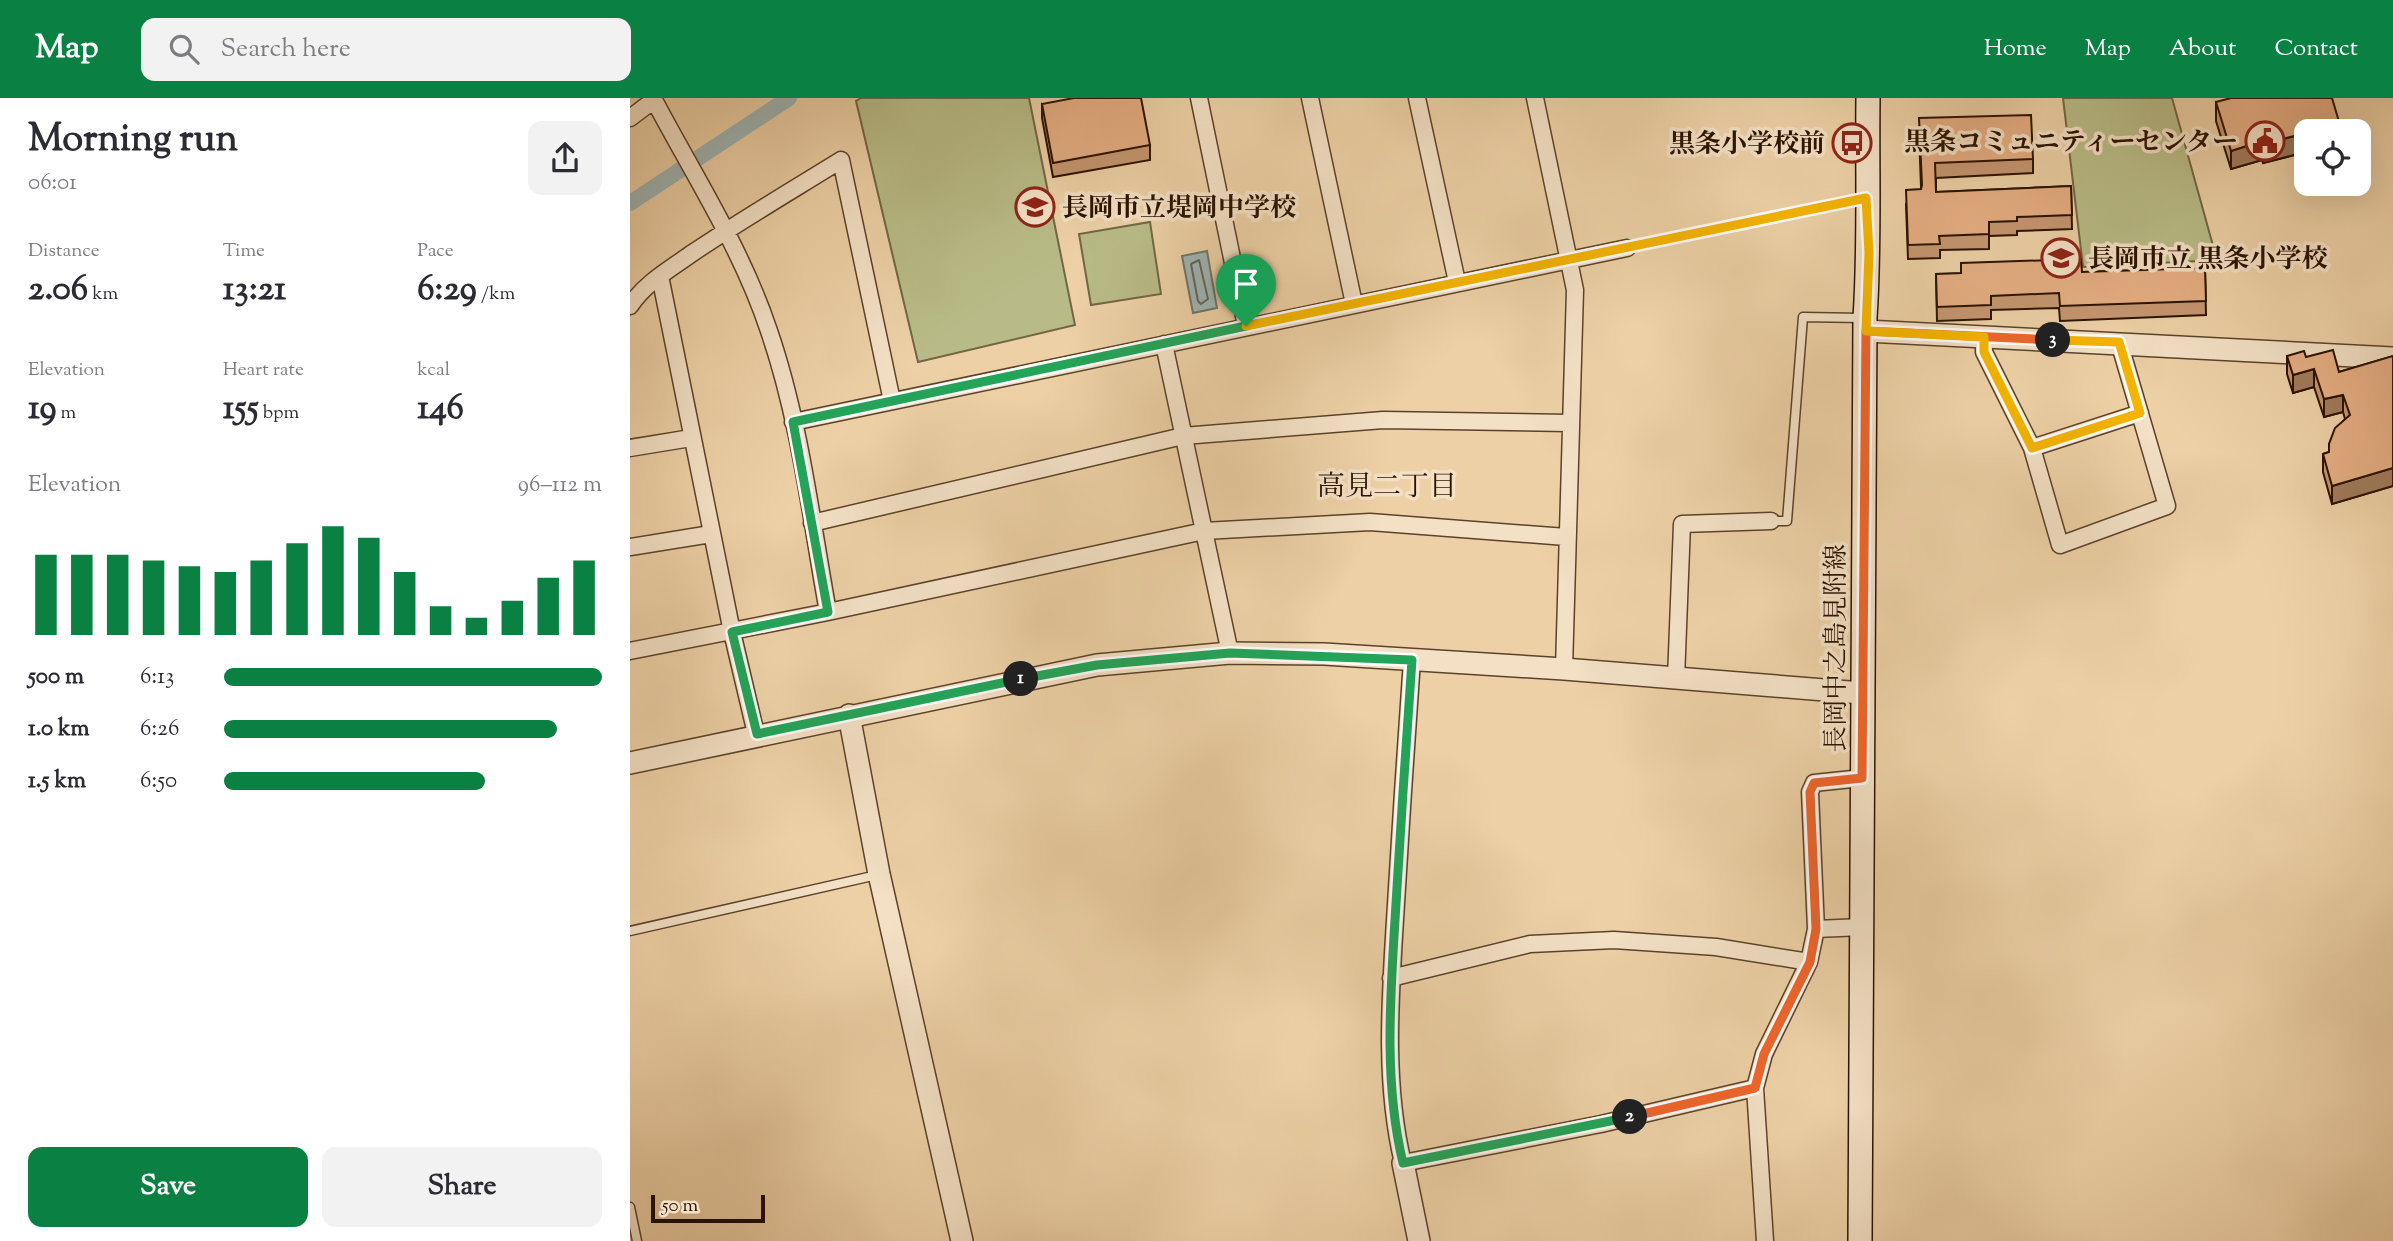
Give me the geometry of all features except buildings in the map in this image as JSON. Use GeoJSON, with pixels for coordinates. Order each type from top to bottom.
{"type":"FeatureCollection","features":[{"type":"Feature","properties":{"kind":"main road","name":"長岡中之島見附線"},"geometry":{"type":"LineString","coordinates":[[1860,1241],[1868,98]]}},
{"type":"Feature","properties":{"kind":"street"},"geometry":{"type":"LineString","coordinates":[[1199,98],[1246,326]]}},
{"type":"Feature","properties":{"kind":"street"},"geometry":{"type":"LineString","coordinates":[[1310,98],[1354,304]]}},
{"type":"Feature","properties":{"kind":"street"},"geometry":{"type":"LineString","coordinates":[[1417,98],[1457,282]]}},
{"type":"Feature","properties":{"kind":"street"},"geometry":{"type":"LineString","coordinates":[[1535,98],[1575,290],[1569,423],[1564,669]]}},
{"type":"Feature","properties":{"kind":"street"},"geometry":{"type":"LineString","coordinates":[[630,118],[653,99],[724,231],[769,330],[793,422],[828,612]]}},
{"type":"Feature","properties":{"kind":"street"},"geometry":{"type":"LineString","coordinates":[[630,306],[639,292],[724,231],[841,160],[892,401]]}},
{"type":"Feature","properties":{"kind":"street"},"geometry":{"type":"LineString","coordinates":[[793,422],[1627,248]]}},
{"type":"Feature","properties":{"kind":"street"},"geometry":{"type":"LineString","coordinates":[[660,276],[732,632],[757,734]]}},
{"type":"Feature","properties":{"kind":"street"},"geometry":{"type":"LineString","coordinates":[[1865,325],[1984,337],[2393,358]]}},
{"type":"Feature","properties":{"kind":"street"},"geometry":{"type":"LineString","coordinates":[[1984,337],[1984,352],[2032,448],[2060,545],[2167,506],[2119,342]]}},
{"type":"Feature","properties":{"kind":"street"},"geometry":{"type":"LineString","coordinates":[[1164,344],[1230,653]]}},
{"type":"Feature","properties":{"kind":"street"},"geometry":{"type":"LineString","coordinates":[[2032,448],[2140,413]]}},
{"type":"Feature","properties":{"kind":"street"},"geometry":{"type":"LineString","coordinates":[[812,523],[1183,436],[1383,420],[1569,423]]}},
{"type":"Feature","properties":{"kind":"street"},"geometry":{"type":"LineString","coordinates":[[630,448],[691,438]]}},
{"type":"Feature","properties":{"kind":"street"},"geometry":{"type":"LineString","coordinates":[[630,651],[828,612],[1204,531],[1370,522],[1566,537]]}},
{"type":"Feature","properties":{"kind":"street"},"geometry":{"type":"LineString","coordinates":[[1676,679],[1682,523],[1772,522]]}},
{"type":"Feature","properties":{"kind":"street"},"geometry":{"type":"LineString","coordinates":[[630,547],[712,534]]}},
{"type":"Feature","properties":{"kind":"street"},"geometry":{"type":"LineString","coordinates":[[630,762],[1097,665],[1230,653],[1564,669],[1862,693]]}},
{"type":"Feature","properties":{"kind":"street"},"geometry":{"type":"LineString","coordinates":[[1412,660],[1391,978],[1392,1093],[1419,1241]]}},
{"type":"Feature","properties":{"kind":"street"},"geometry":{"type":"LineString","coordinates":[[849,715],[879,874],[962,1241]]}},
{"type":"Feature","properties":{"kind":"street"},"geometry":{"type":"LineString","coordinates":[[1765,1241],[1755,1088],[1764,1054],[1810,962],[1816,929],[1810,792],[1814,783],[1862,778]]}},
{"type":"Feature","properties":{"kind":"street"},"geometry":{"type":"LineString","coordinates":[[1816,929],[1863,927]]}},
{"type":"Feature","properties":{"kind":"street"},"geometry":{"type":"LineString","coordinates":[[1391,978],[1531,944],[1567,941],[1615,940],[1716,947],[1810,962]]}},
{"type":"Feature","properties":{"kind":"street"},"geometry":{"type":"LineString","coordinates":[[1403,1163],[1601,1124],[1755,1088]]}},
{"type":"Feature","properties":{"kind":"lane"},"geometry":{"type":"LineString","coordinates":[[1627,248],[1866,198]]}},
{"type":"Feature","properties":{"kind":"lane"},"geometry":{"type":"LineString","coordinates":[[1772,522],[1787,521],[1803,317],[1865,325]]}},
{"type":"Feature","properties":{"kind":"lane"},"geometry":{"type":"LineString","coordinates":[[630,931],[879,874]]}},
{"type":"Feature","properties":{"kind":"lane"},"geometry":{"type":"LineString","coordinates":[[630,1207],[637,1241]]}},
{"type":"Feature","properties":{"kind":"green space"},"geometry":{"type":"Polygon","coordinates":[[[861,98],[1029,98],[1075,325],[918,362],[856,101],[861,98]]]}},
{"type":"Feature","properties":{"kind":"green space"},"geometry":{"type":"Polygon","coordinates":[[[2063,98],[2172,98],[2217,260],[2083,267],[2063,98]]]}},
{"type":"Feature","properties":{"kind":"green space"},"geometry":{"type":"Polygon","coordinates":[[[1150,222],[1161,294],[1091,305],[1079,234],[1150,222]]]}},
{"type":"Feature","properties":{"kind":"water"},"geometry":{"type":"Polygon","coordinates":[[[1207,251],[1217,308],[1193,313],[1182,256],[1207,251]]]}},
{"type":"Feature","properties":{"kind":"waterway"},"geometry":{"type":"LineString","coordinates":[[630,203],[789,98]]}},
{"type":"Feature","properties":{"kind":"place","name":"黒条コミュニティーセンター"},"geometry":{"type":"Point","coordinates":[2265,141]}},
{"type":"Feature","properties":{"kind":"place","name":"黒条小学校前"},"geometry":{"type":"Point","coordinates":[1852,143]}},
{"type":"Feature","properties":{"kind":"place","name":"長岡市立堤岡中学校"},"geometry":{"type":"Point","coordinates":[1035,207]}},
{"type":"Feature","properties":{"kind":"place","name":"長岡市立 黒条小学校"},"geometry":{"type":"Point","coordinates":[2061,258]}},
{"type":"Feature","properties":{"kind":"district","name":"高見二丁目"},"geometry":{"type":"Point","coordinates":[1387,485]}},
{"type":"Feature","properties":{"kind":"route"},"geometry":{"type":"LineString","coordinates":[[1246,326],[793,422],[828,612],[732,632],[757,734],[1097,665],[1230,653],[1324,654],[1412,660],[1391,978],[1392,1093],[1396,1136],[1403,1163],[1601,1124],[1755,1088],[1764,1054],[1810,962],[1816,929],[1810,792],[1814,783],[1862,778],[1866,331],[2119,342],[2140,413],[2032,448],[1984,352],[1984,337],[1866,331],[1869,253],[1866,198],[1246,326]]}}]}
